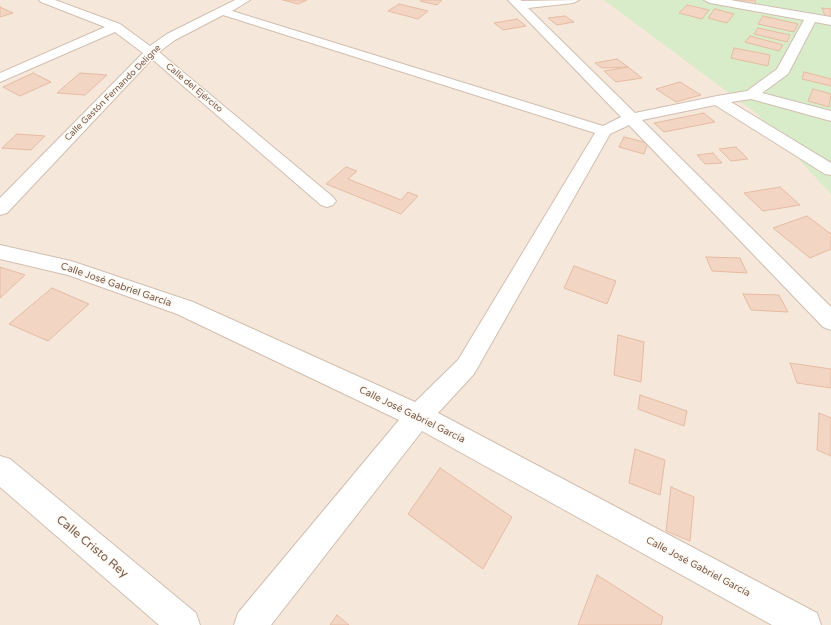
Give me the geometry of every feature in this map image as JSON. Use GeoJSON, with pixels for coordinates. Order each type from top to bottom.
{"type":"FeatureCollection","features":[{"type":"Feature","properties":{"kind":"street","name":"Calle del Ejército"},"geometry":{"type":"LineString","coordinates":[[45,0],[116,27],[151,52],[327,201]]}},
{"type":"Feature","properties":{"kind":"street","name":"Calle Gastón Fernando Deligne"},"geometry":{"type":"LineString","coordinates":[[0,209],[151,52],[171,37],[244,0]]}},
{"type":"Feature","properties":{"kind":"street"},"geometry":{"type":"LineString","coordinates":[[517,3],[573,0]]}},
{"type":"Feature","properties":{"kind":"street"},"geometry":{"type":"LineString","coordinates":[[710,0],[831,21]]}},
{"type":"Feature","properties":{"kind":"street"},"geometry":{"type":"LineString","coordinates":[[517,3],[831,321]]}},
{"type":"Feature","properties":{"kind":"street"},"geometry":{"type":"LineString","coordinates":[[221,11],[604,131]]}},
{"type":"Feature","properties":{"kind":"street"},"geometry":{"type":"LineString","coordinates":[[751,95],[783,71],[811,17]]}},
{"type":"Feature","properties":{"kind":"street"},"geometry":{"type":"LineString","coordinates":[[0,78],[116,27]]}},
{"type":"Feature","properties":{"kind":"street"},"geometry":{"type":"LineString","coordinates":[[250,625],[418,416],[466,367],[604,131],[632,118],[717,100],[751,95],[831,116]]}},
{"type":"Feature","properties":{"kind":"street"},"geometry":{"type":"LineString","coordinates":[[717,100],[831,170]]}},
{"type":"Feature","properties":{"kind":"street","name":"Calle José Gabriel García"},"geometry":{"type":"LineString","coordinates":[[0,252],[71,268],[185,308],[418,416],[804,625]]}},
{"type":"Feature","properties":{"kind":"street","name":"Calle Cristo Rey"},"geometry":{"type":"LineString","coordinates":[[0,469],[184,625]]}},
{"type":"Feature","properties":{"kind":"shaded area"},"geometry":{"type":"Polygon","coordinates":[[[0,0],[831,0],[831,625],[0,625],[0,0]]]}},
{"type":"Feature","properties":{"kind":"green space"},"geometry":{"type":"Polygon","coordinates":[[[604,0],[831,0],[831,194],[756,113],[604,0]]]}},
{"type":"Feature","properties":{"kind":"building"},"geometry":{"type":"Polygon","coordinates":[[[283,0],[307,0],[298,4],[283,0]]]}},
{"type":"Feature","properties":{"kind":"building"},"geometry":{"type":"Polygon","coordinates":[[[442,0],[437,5],[420,1],[442,0]]]}},
{"type":"Feature","properties":{"kind":"building"},"geometry":{"type":"Polygon","coordinates":[[[736,0],[755,0],[756,5],[736,2],[736,0]]]}},
{"type":"Feature","properties":{"kind":"building"},"geometry":{"type":"Polygon","coordinates":[[[399,4],[428,11],[418,19],[388,11],[399,4]]]}},
{"type":"Feature","properties":{"kind":"building"},"geometry":{"type":"Polygon","coordinates":[[[687,5],[709,10],[702,19],[679,13],[687,5]]]}},
{"type":"Feature","properties":{"kind":"building"},"geometry":{"type":"Polygon","coordinates":[[[0,7],[13,13],[0,17],[0,7]]]}},
{"type":"Feature","properties":{"kind":"building"},"geometry":{"type":"Polygon","coordinates":[[[822,8],[831,9],[831,18],[826,18],[822,8]]]}},
{"type":"Feature","properties":{"kind":"building"},"geometry":{"type":"Polygon","coordinates":[[[715,9],[734,14],[727,23],[708,18],[715,9]]]}},
{"type":"Feature","properties":{"kind":"building"},"geometry":{"type":"Polygon","coordinates":[[[565,16],[574,22],[557,25],[548,18],[565,16]]]}},
{"type":"Feature","properties":{"kind":"building"},"geometry":{"type":"Polygon","coordinates":[[[763,16],[798,24],[794,32],[758,24],[763,16]]]}},
{"type":"Feature","properties":{"kind":"building"},"geometry":{"type":"Polygon","coordinates":[[[517,19],[526,26],[503,30],[494,23],[517,19]]]}},
{"type":"Feature","properties":{"kind":"building"},"geometry":{"type":"Polygon","coordinates":[[[758,28],[790,35],[787,42],[754,34],[758,28]]]}},
{"type":"Feature","properties":{"kind":"building"},"geometry":{"type":"Polygon","coordinates":[[[750,36],[783,45],[779,51],[745,42],[750,36]]]}},
{"type":"Feature","properties":{"kind":"building"},"geometry":{"type":"Polygon","coordinates":[[[734,48],[770,55],[768,66],[731,58],[734,48]]]}},
{"type":"Feature","properties":{"kind":"building"},"geometry":{"type":"Polygon","coordinates":[[[617,59],[628,67],[602,68],[595,63],[617,59]]]}},
{"type":"Feature","properties":{"kind":"building"},"geometry":{"type":"Polygon","coordinates":[[[628,67],[642,78],[616,82],[604,71],[628,67]]]}},
{"type":"Feature","properties":{"kind":"building"},"geometry":{"type":"Polygon","coordinates":[[[804,72],[831,79],[831,86],[802,79],[804,72]]]}},
{"type":"Feature","properties":{"kind":"building"},"geometry":{"type":"Polygon","coordinates":[[[33,73],[51,82],[20,96],[3,87],[33,73]]]}},
{"type":"Feature","properties":{"kind":"building"},"geometry":{"type":"Polygon","coordinates":[[[80,73],[107,75],[85,95],[57,93],[80,73]]]}},
{"type":"Feature","properties":{"kind":"building"},"geometry":{"type":"Polygon","coordinates":[[[680,82],[701,95],[676,102],[656,89],[680,82]]]}},
{"type":"Feature","properties":{"kind":"building"},"geometry":{"type":"Polygon","coordinates":[[[813,89],[831,94],[829,107],[808,101],[813,89]]]}},
{"type":"Feature","properties":{"kind":"building"},"geometry":{"type":"Polygon","coordinates":[[[704,113],[715,122],[664,132],[654,123],[704,113]]]}},
{"type":"Feature","properties":{"kind":"building"},"geometry":{"type":"Polygon","coordinates":[[[17,134],[45,136],[31,150],[2,148],[17,134]]]}},
{"type":"Feature","properties":{"kind":"building"},"geometry":{"type":"Polygon","coordinates":[[[624,137],[648,143],[644,154],[619,147],[624,137]]]}},
{"type":"Feature","properties":{"kind":"building"},"geometry":{"type":"Polygon","coordinates":[[[736,147],[748,159],[731,161],[719,149],[736,147]]]}},
{"type":"Feature","properties":{"kind":"building"},"geometry":{"type":"Polygon","coordinates":[[[713,153],[722,163],[705,164],[697,155],[713,153]]]}},
{"type":"Feature","properties":{"kind":"building"},"geometry":{"type":"Polygon","coordinates":[[[346,167],[357,171],[348,179],[401,200],[408,192],[418,196],[401,214],[326,184],[346,167]]]}},
{"type":"Feature","properties":{"kind":"building"},"geometry":{"type":"Polygon","coordinates":[[[780,187],[800,205],[763,211],[744,193],[780,187]]]}},
{"type":"Feature","properties":{"kind":"building"},"geometry":{"type":"Polygon","coordinates":[[[807,216],[831,234],[831,249],[810,258],[773,228],[807,216]]]}},
{"type":"Feature","properties":{"kind":"building"},"geometry":{"type":"Polygon","coordinates":[[[706,257],[740,258],[747,273],[712,271],[706,257]]]}},
{"type":"Feature","properties":{"kind":"building"},"geometry":{"type":"Polygon","coordinates":[[[574,266],[616,281],[607,304],[564,288],[574,266]]]}},
{"type":"Feature","properties":{"kind":"building"},"geometry":{"type":"Polygon","coordinates":[[[0,267],[25,275],[0,298],[0,267]]]}},
{"type":"Feature","properties":{"kind":"building"},"geometry":{"type":"Polygon","coordinates":[[[52,288],[89,304],[48,341],[9,324],[52,288]]]}},
{"type":"Feature","properties":{"kind":"building"},"geometry":{"type":"Polygon","coordinates":[[[743,294],[779,295],[788,312],[751,310],[743,294]]]}},
{"type":"Feature","properties":{"kind":"building"},"geometry":{"type":"Polygon","coordinates":[[[618,335],[644,342],[641,382],[614,375],[618,335]]]}},
{"type":"Feature","properties":{"kind":"building"},"geometry":{"type":"Polygon","coordinates":[[[790,363],[831,369],[831,388],[797,383],[790,363]]]}},
{"type":"Feature","properties":{"kind":"building"},"geometry":{"type":"Polygon","coordinates":[[[640,395],[687,411],[684,426],[638,409],[640,395]]]}},
{"type":"Feature","properties":{"kind":"building"},"geometry":{"type":"Polygon","coordinates":[[[819,413],[831,418],[831,456],[817,450],[819,413]]]}},
{"type":"Feature","properties":{"kind":"building"},"geometry":{"type":"Polygon","coordinates":[[[635,449],[665,460],[660,495],[629,483],[635,449]]]}},
{"type":"Feature","properties":{"kind":"building"},"geometry":{"type":"Polygon","coordinates":[[[440,468],[512,517],[483,569],[408,514],[440,468]]]}},
{"type":"Feature","properties":{"kind":"building"},"geometry":{"type":"Polygon","coordinates":[[[671,487],[694,497],[690,541],[666,531],[671,487]]]}},
{"type":"Feature","properties":{"kind":"building"},"geometry":{"type":"Polygon","coordinates":[[[597,575],[663,617],[661,625],[578,625],[597,575]]]}},
{"type":"Feature","properties":{"kind":"building"},"geometry":{"type":"Polygon","coordinates":[[[337,615],[349,625],[330,625],[337,615]]]}}]}
